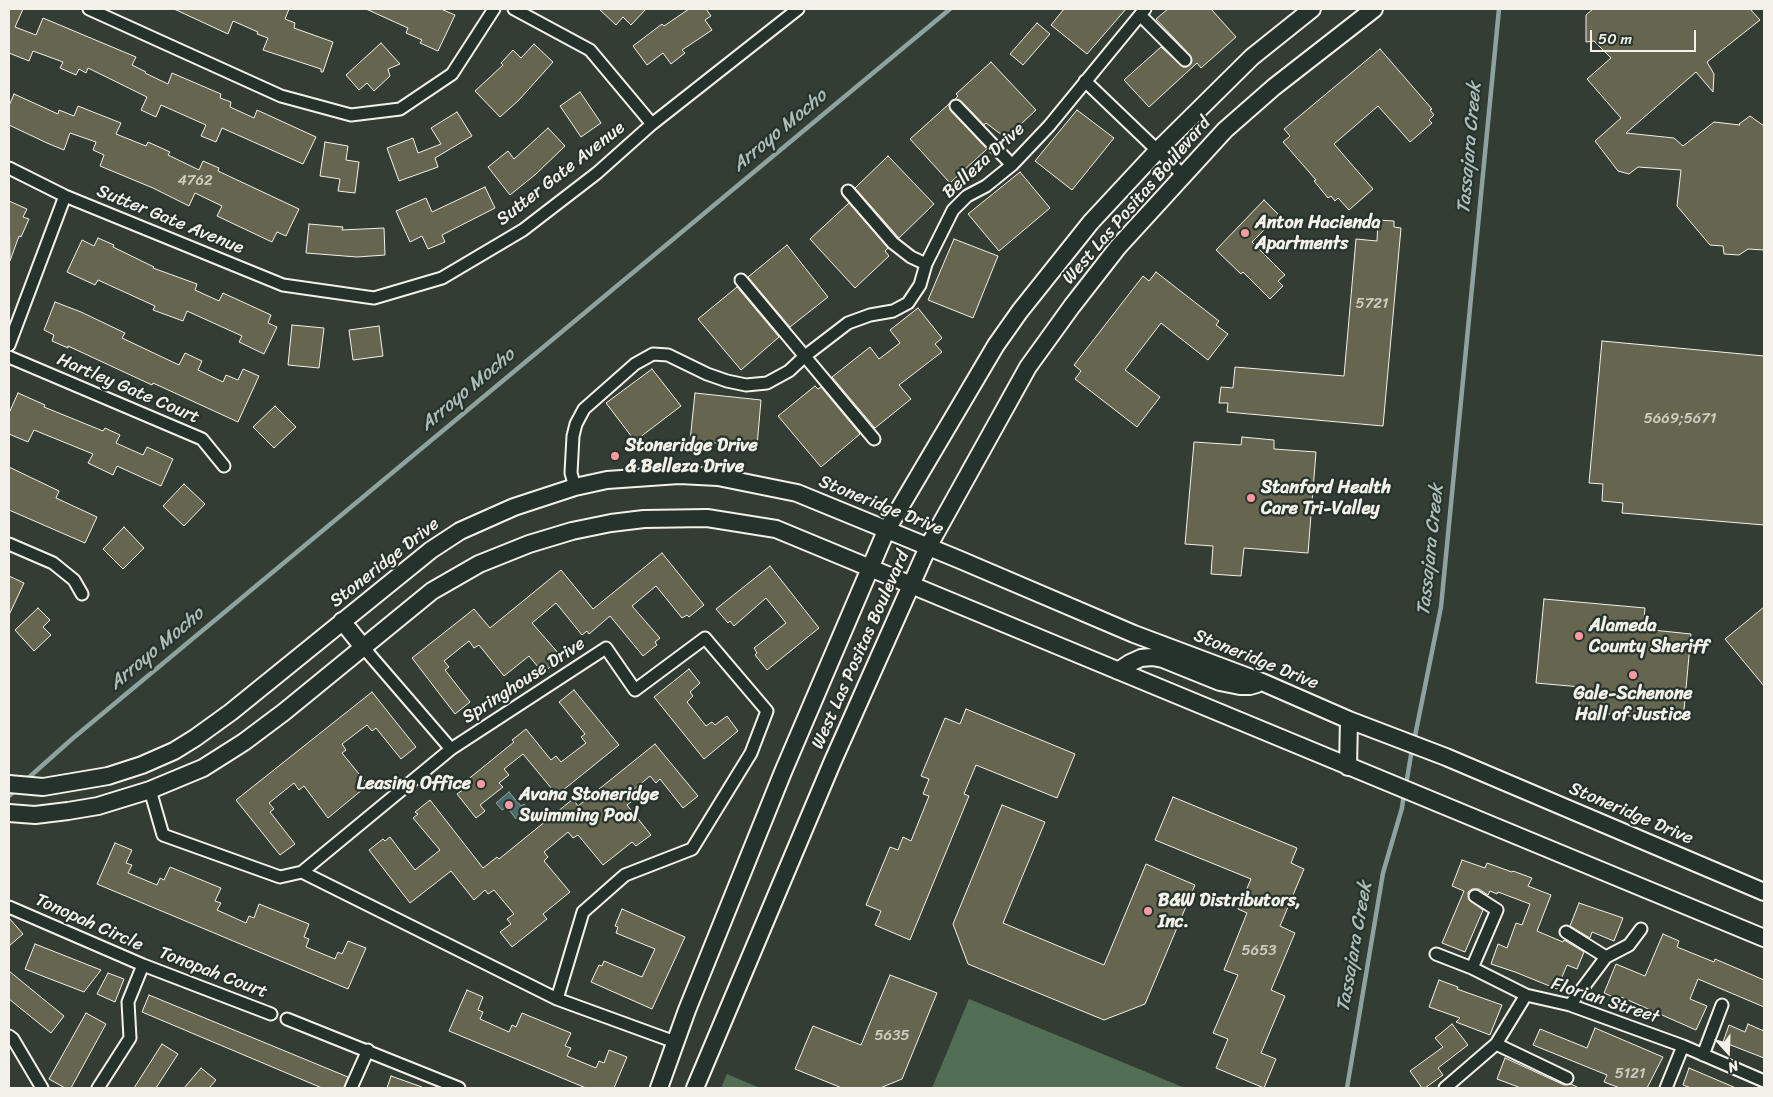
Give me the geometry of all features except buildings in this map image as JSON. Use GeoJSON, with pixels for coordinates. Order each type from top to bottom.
{"type":"FeatureCollection","features":[{"type":"Feature","properties":{"kind":"main road","name":"West Las Positas Boulevard"},"geometry":{"type":"LineString","coordinates":[[659,1088],[675,1042],[780,781],[886,530],[996,345],[1020,310],[1091,222],[1158,150],[1252,57],[1312,9]]}},
{"type":"Feature","properties":{"kind":"main road","name":"West Las Positas Boulevard"},"geometry":{"type":"LineString","coordinates":[[695,1088],[824,783],[928,547],[1028,368],[1072,306],[1118,247],[1183,174],[1226,130],[1274,87],[1374,9]]}},
{"type":"Feature","properties":{"kind":"main road","name":"Stoneridge Drive"},"geometry":{"type":"LineString","coordinates":[[9,784],[43,787],[76,783],[108,776],[142,765],[174,751],[231,712],[431,550],[460,531],[514,507],[575,487],[607,480],[679,474],[718,477],[797,494],[1134,634],[1262,682],[1349,720],[1446,757],[1764,892]]}},
{"type":"Feature","properties":{"kind":"main road"},"geometry":{"type":"LineString","coordinates":[[9,813],[35,815],[98,806],[150,790],[203,768],[244,742],[432,591],[479,564],[529,544],[572,531],[611,523],[644,519],[707,518],[776,529],[1764,938]]}},
{"type":"Feature","properties":{"kind":"main road"},"geometry":{"type":"LineString","coordinates":[[342,621],[363,647]]}},
{"type":"Feature","properties":{"kind":"main road"},"geometry":{"type":"LineString","coordinates":[[1118,671],[1136,661],[1152,657],[1163,659],[1220,682],[1250,686],[1262,682]]}},
{"type":"Feature","properties":{"kind":"main road"},"geometry":{"type":"LineString","coordinates":[[1348,767],[1349,720]]}},
{"type":"Feature","properties":{"kind":"street"},"geometry":{"type":"LineString","coordinates":[[89,9],[281,96],[351,115],[400,109],[452,74],[494,9]]}},
{"type":"Feature","properties":{"kind":"street"},"geometry":{"type":"LineString","coordinates":[[514,9],[590,50],[652,124]]}},
{"type":"Feature","properties":{"kind":"street","name":"Sutter Gate Avenue"},"geometry":{"type":"LineString","coordinates":[[9,168],[65,196],[283,285],[374,298],[442,278],[523,230],[597,173],[652,124],[798,9]]}},
{"type":"Feature","properties":{"kind":"street"},"geometry":{"type":"LineString","coordinates":[[1142,12],[1185,60]]}},
{"type":"Feature","properties":{"kind":"street","name":"Belleza Drive"},"geometry":{"type":"LineString","coordinates":[[575,487],[572,473],[573,436],[576,424],[584,409],[635,364],[653,354],[668,355],[707,374],[727,381],[746,385],[767,383],[789,371],[805,356],[848,323],[893,311],[908,303],[920,285],[926,264],[953,210],[968,196],[986,186],[1012,165],[1049,126],[1142,12]]}},
{"type":"Feature","properties":{"kind":"street"},"geometry":{"type":"LineString","coordinates":[[1085,81],[1183,174]]}},
{"type":"Feature","properties":{"kind":"street"},"geometry":{"type":"LineString","coordinates":[[956,106],[1012,165]]}},
{"type":"Feature","properties":{"kind":"street"},"geometry":{"type":"LineString","coordinates":[[848,191],[893,243],[910,257],[926,264]]}},
{"type":"Feature","properties":{"kind":"street"},"geometry":{"type":"LineString","coordinates":[[9,345],[65,196]]}},
{"type":"Feature","properties":{"kind":"street"},"geometry":{"type":"LineString","coordinates":[[741,280],[874,439]]}},
{"type":"Feature","properties":{"kind":"street","name":"Hartley Gate Court"},"geometry":{"type":"LineString","coordinates":[[9,357],[202,439],[224,466]]}},
{"type":"Feature","properties":{"kind":"street"},"geometry":{"type":"LineString","coordinates":[[9,544],[53,563],[74,580],[82,594]]}},
{"type":"Feature","properties":{"kind":"street","name":"Springhouse Drive"},"geometry":{"type":"LineString","coordinates":[[150,790],[163,835],[280,877],[302,872],[451,749],[606,648],[635,690],[705,638],[767,711],[751,753],[692,849],[625,875],[583,912],[557,999]]}},
{"type":"Feature","properties":{"kind":"street"},"geometry":{"type":"LineString","coordinates":[[363,647],[451,749]]}},
{"type":"Feature","properties":{"kind":"street"},"geometry":{"type":"LineString","coordinates":[[302,872],[557,999],[675,1042]]}},
{"type":"Feature","properties":{"kind":"street"},"geometry":{"type":"LineString","coordinates":[[1472,968],[1497,910],[1475,896]]}},
{"type":"Feature","properties":{"kind":"street","name":"Tonopah Circle"},"geometry":{"type":"LineString","coordinates":[[9,907],[143,965],[128,1002],[130,1038],[98,1088]]}},
{"type":"Feature","properties":{"kind":"street"},"geometry":{"type":"LineString","coordinates":[[1570,1005],[1606,957],[1629,945],[1641,929]]}},
{"type":"Feature","properties":{"kind":"street"},"geometry":{"type":"LineString","coordinates":[[1566,932],[1606,957]]}},
{"type":"Feature","properties":{"kind":"street","name":"Florian Street"},"geometry":{"type":"LineString","coordinates":[[1436,954],[1472,968],[1526,995],[1570,1005],[1683,1046],[1764,1081]]}},
{"type":"Feature","properties":{"kind":"street","name":"Tonopah Court"},"geometry":{"type":"LineString","coordinates":[[143,965],[271,1014]]}},
{"type":"Feature","properties":{"kind":"street"},"geometry":{"type":"LineString","coordinates":[[1445,1088],[1496,1044],[1526,995]]}},
{"type":"Feature","properties":{"kind":"street"},"geometry":{"type":"LineString","coordinates":[[1703,1055],[1722,1005]]}},
{"type":"Feature","properties":{"kind":"street"},"geometry":{"type":"LineString","coordinates":[[287,1019],[459,1088]]}},
{"type":"Feature","properties":{"kind":"street"},"geometry":{"type":"LineString","coordinates":[[9,1036],[42,1088]]}},
{"type":"Feature","properties":{"kind":"street"},"geometry":{"type":"LineString","coordinates":[[1496,1044],[1567,1078]]}},
{"type":"Feature","properties":{"kind":"street"},"geometry":{"type":"LineString","coordinates":[[1666,1088],[1683,1046]]}},
{"type":"Feature","properties":{"kind":"street"},"geometry":{"type":"LineString","coordinates":[[351,1088],[368,1050]]}},
{"type":"Feature","properties":{"kind":"green space"},"geometry":{"type":"Polygon","coordinates":[[[969,999],[1185,1088],[932,1088],[969,999]]]}},
{"type":"Feature","properties":{"kind":"green space"},"geometry":{"type":"Polygon","coordinates":[[[727,1074],[760,1088],[721,1088],[727,1074]]]}},
{"type":"Feature","properties":{"kind":"water","name":"Avana Stoneridge Swimming Pool"},"geometry":{"type":"Polygon","coordinates":[[[509,792],[521,806],[524,804],[528,809],[516,819],[507,807],[502,810],[496,803],[509,792]]]}},
{"type":"Feature","properties":{"kind":"waterway","name":"Arroyo Mocho"},"geometry":{"type":"LineString","coordinates":[[26,780],[72,739],[950,9]]}},
{"type":"Feature","properties":{"kind":"waterway","name":"Tassajara Creek"},"geometry":{"type":"LineString","coordinates":[[1414,741],[1441,607],[1499,9]]}},
{"type":"Feature","properties":{"kind":"waterway","name":"Tassajara Creek"},"geometry":{"type":"LineString","coordinates":[[1406,785],[1412,749]]}},
{"type":"Feature","properties":{"kind":"waterway","name":"Arroyo Mocho"},"geometry":{"type":"LineString","coordinates":[[9,796],[17,789]]}},
{"type":"Feature","properties":{"kind":"waterway","name":"Tassajara Creek"},"geometry":{"type":"LineString","coordinates":[[1347,1088],[1383,873],[1402,808],[1404,793]]}},
{"type":"Feature","properties":{"kind":"place","name":"Anton Hacienda Apartments"},"geometry":{"type":"Point","coordinates":[1245,233]}},
{"type":"Feature","properties":{"kind":"place","name":"Stoneridge Drive & Belleza Drive"},"geometry":{"type":"Point","coordinates":[615,456]}},
{"type":"Feature","properties":{"kind":"place","name":"Stanford Health Care Tri-Valley"},"geometry":{"type":"Point","coordinates":[1251,498]}},
{"type":"Feature","properties":{"kind":"place","name":"Alameda County Sheriff"},"geometry":{"type":"Point","coordinates":[1579,636]}},
{"type":"Feature","properties":{"kind":"place","name":"Gale-Schenone Hall of Justice"},"geometry":{"type":"Point","coordinates":[1633,675]}},
{"type":"Feature","properties":{"kind":"place","name":"Leasing Office"},"geometry":{"type":"Point","coordinates":[481,784]}},
{"type":"Feature","properties":{"kind":"place","name":"Avana Stoneridge Swimming Pool"},"geometry":{"type":"Point","coordinates":[509,805]}},
{"type":"Feature","properties":{"kind":"place","name":"B&W Distributors, Inc."},"geometry":{"type":"Point","coordinates":[1148,911]}}]}
